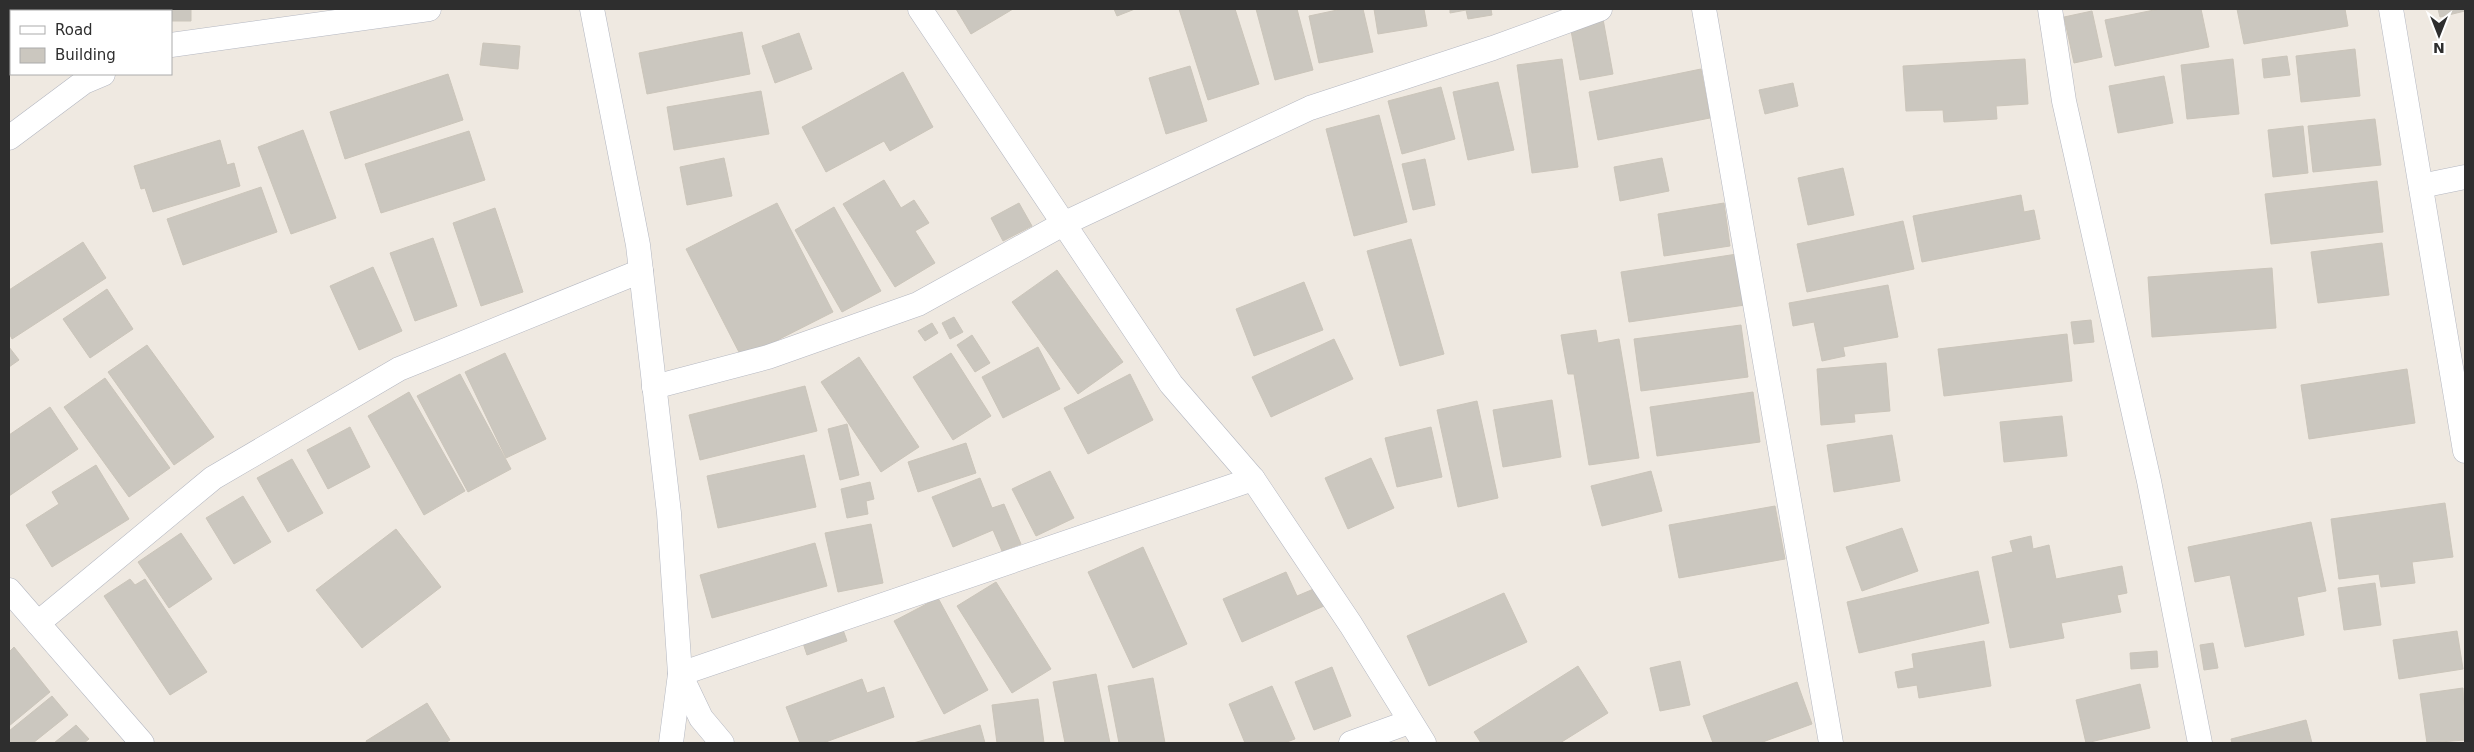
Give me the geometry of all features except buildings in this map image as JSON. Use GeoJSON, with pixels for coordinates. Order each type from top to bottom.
{"type":"FeatureCollection","features":[{"type":"Feature","properties":{"kind":"street"},"geometry":{"type":"LineString","coordinates":[[172,46],[429,9]]}},
{"type":"Feature","properties":{"kind":"street"},"geometry":{"type":"LineString","coordinates":[[592,9],[641,271],[669,513],[680,674],[671,743]]}},
{"type":"Feature","properties":{"kind":"street"},"geometry":{"type":"LineString","coordinates":[[920,9],[1171,384],[1253,479],[1351,625],[1409,722],[1424,743]]}},
{"type":"Feature","properties":{"kind":"street"},"geometry":{"type":"LineString","coordinates":[[654,387],[768,357],[918,304],[1064,224],[1310,108],[1493,48],[1600,9]]}},
{"type":"Feature","properties":{"kind":"street"},"geometry":{"type":"LineString","coordinates":[[1704,9],[1832,743]]}},
{"type":"Feature","properties":{"kind":"street"},"geometry":{"type":"LineString","coordinates":[[2050,9],[2064,100],[2149,481],[2200,743]]}},
{"type":"Feature","properties":{"kind":"street"},"geometry":{"type":"LineString","coordinates":[[2391,9],[2465,452]]}},
{"type":"Feature","properties":{"kind":"street"},"geometry":{"type":"LineString","coordinates":[[9,138],[84,82],[101,75]]}},
{"type":"Feature","properties":{"kind":"street"},"geometry":{"type":"LineString","coordinates":[[2421,186],[2465,177]]}},
{"type":"Feature","properties":{"kind":"street"},"geometry":{"type":"LineString","coordinates":[[38,623],[213,478],[399,369],[641,271]]}},
{"type":"Feature","properties":{"kind":"street"},"geometry":{"type":"LineString","coordinates":[[680,674],[1253,479]]}},
{"type":"Feature","properties":{"kind":"street"},"geometry":{"type":"LineString","coordinates":[[9,590],[142,743]]}},
{"type":"Feature","properties":{"kind":"street"},"geometry":{"type":"LineString","coordinates":[[680,674],[701,718],[722,743]]}},
{"type":"Feature","properties":{"kind":"street"},"geometry":{"type":"LineString","coordinates":[[1351,743],[1409,722]]}}]}
